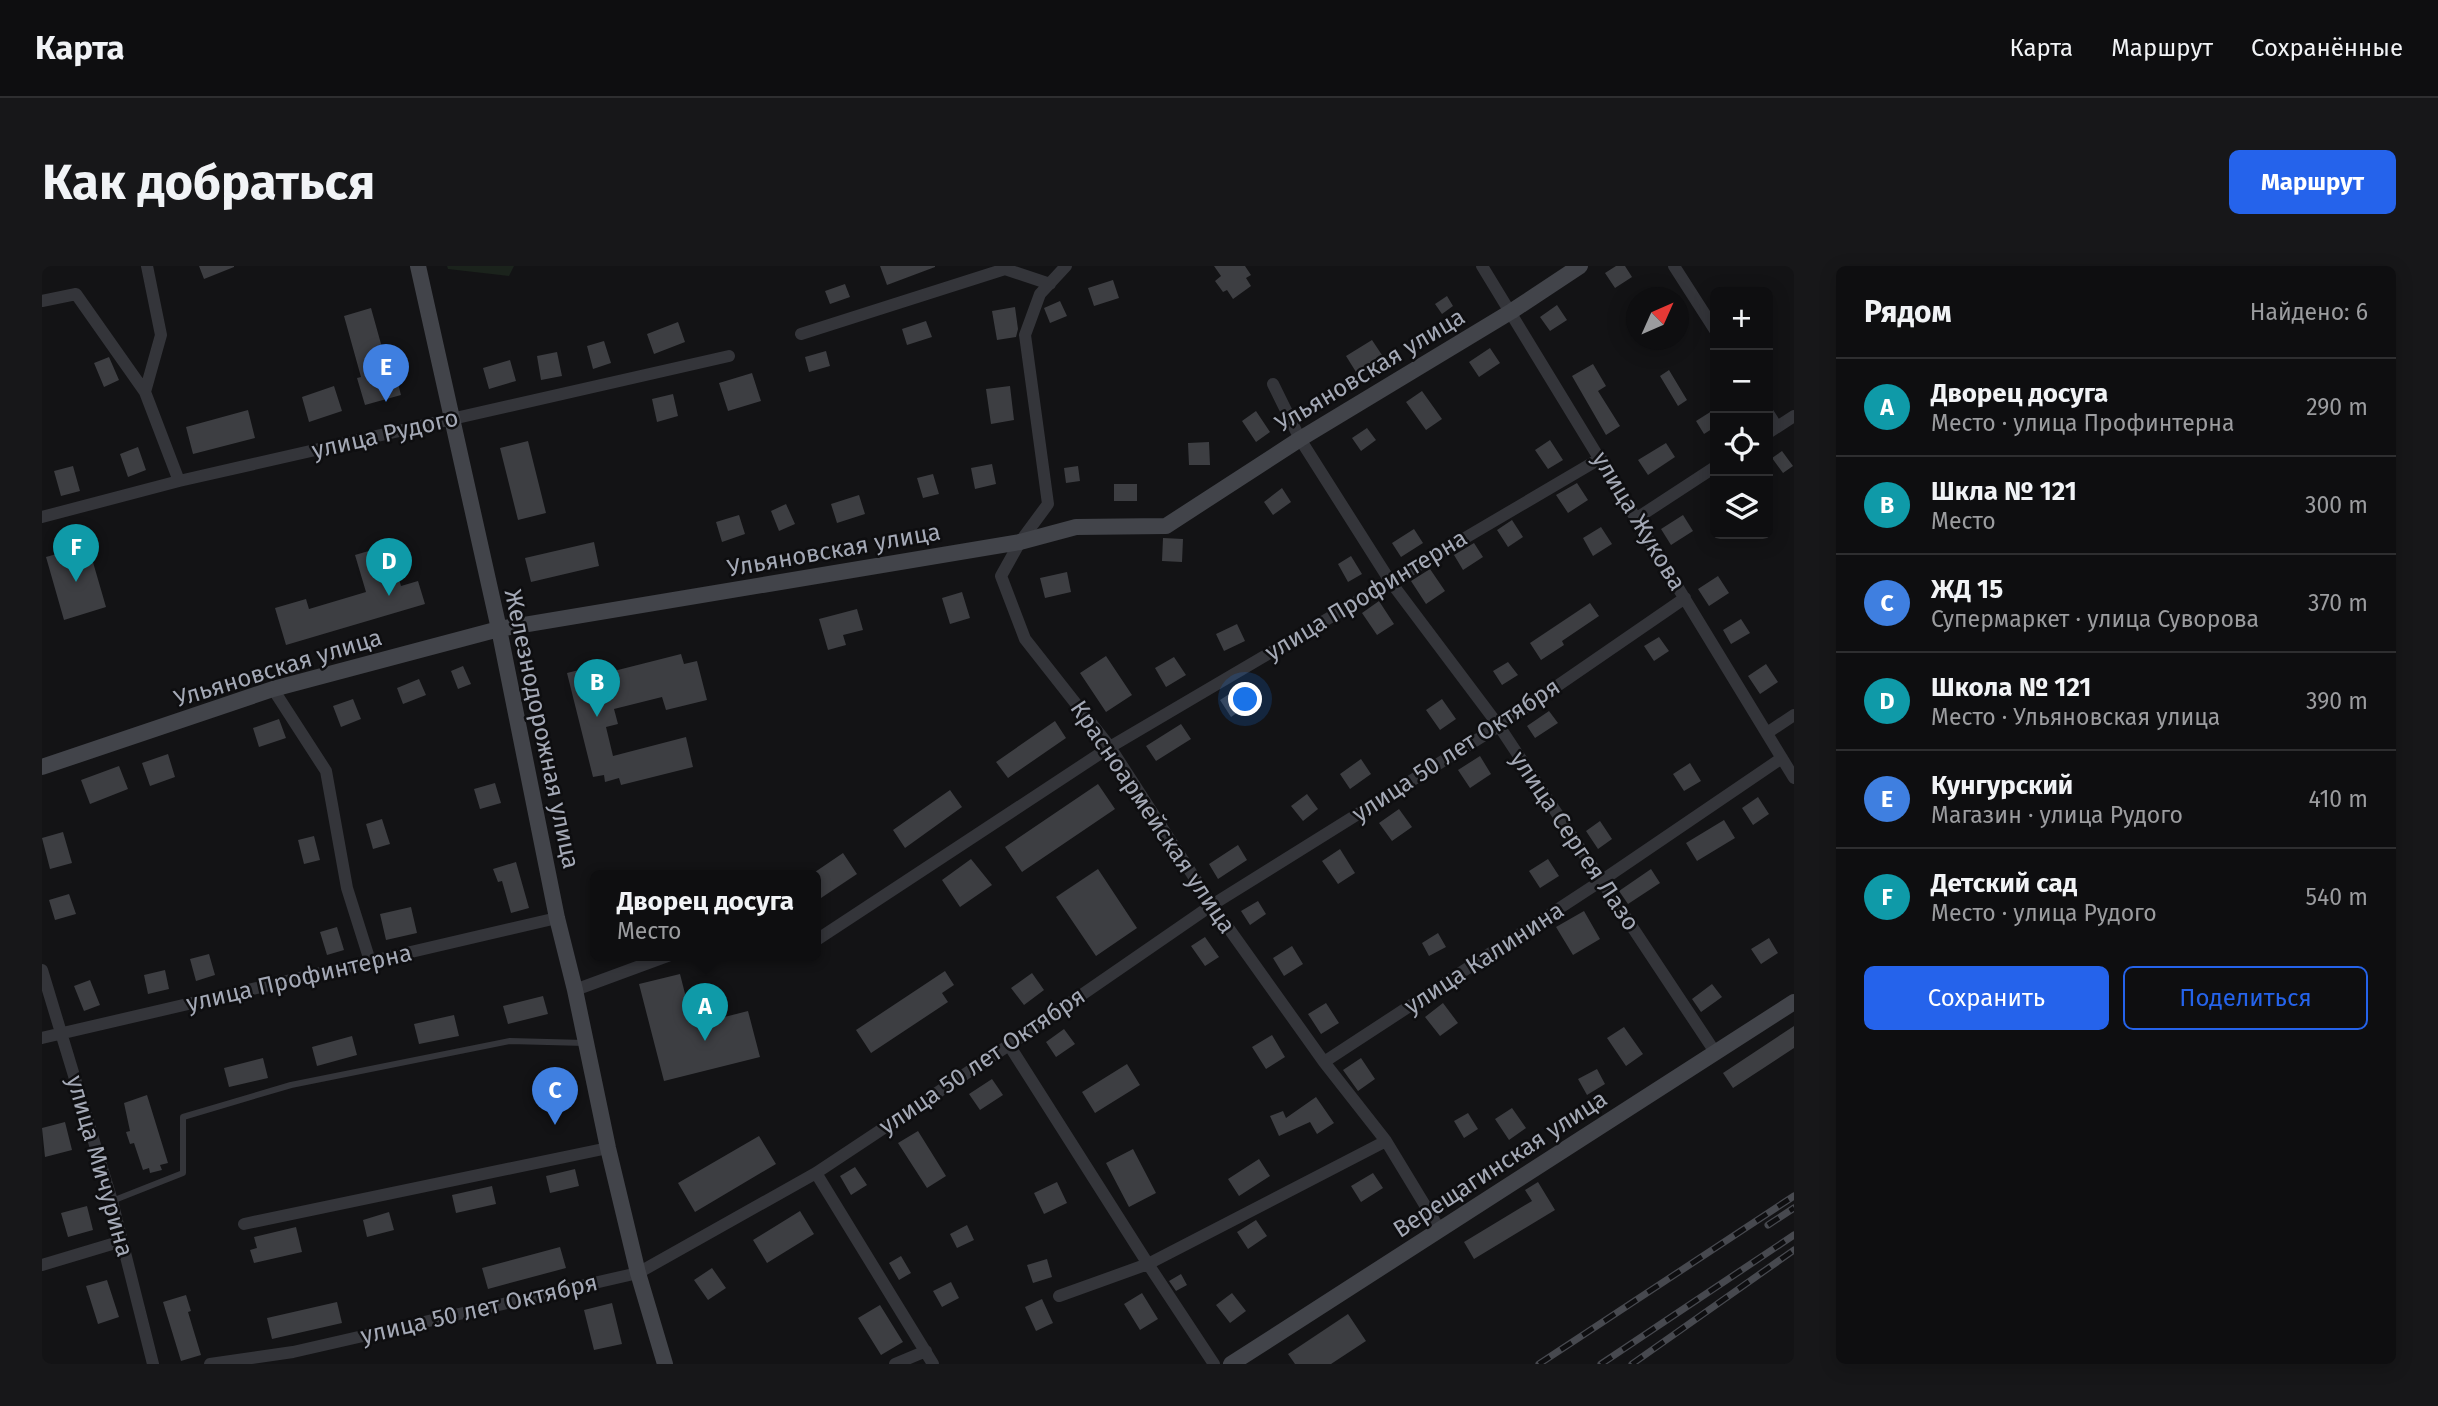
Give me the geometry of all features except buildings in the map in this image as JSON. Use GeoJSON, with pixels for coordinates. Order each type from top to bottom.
{"type":"FeatureCollection","features":[{"type":"Feature","properties":{"kind":"street"},"geometry":{"type":"LineString","coordinates":[[145,392],[161,335],[147,266]]}},
{"type":"Feature","properties":{"kind":"street","name":"Железнодорожная улица"},"geometry":{"type":"LineString","coordinates":[[418,266],[499,629],[557,918],[608,1148],[638,1273],[664,1364]]}},
{"type":"Feature","properties":{"kind":"street"},"geometry":{"type":"LineString","coordinates":[[801,334],[1005,269],[1045,289],[1066,266]]}},
{"type":"Feature","properties":{"kind":"street","name":"улица Жукова"},"geometry":{"type":"LineString","coordinates":[[1482,266],[1512,311],[1794,778]]}},
{"type":"Feature","properties":{"kind":"street","name":"Ульяновская улица"},"geometry":{"type":"LineString","coordinates":[[42,767],[273,689],[499,629],[1020,542],[1076,527],[1166,526],[1300,439],[1512,311],[1580,266]]}},
{"type":"Feature","properties":{"kind":"street"},"geometry":{"type":"LineString","coordinates":[[1674,266],[1710,322]]}},
{"type":"Feature","properties":{"kind":"street","name":"Красноармейская улица"},"geometry":{"type":"LineString","coordinates":[[1045,289],[1025,335],[1048,504],[1020,542],[1001,576],[1025,639],[1110,747],[1212,905],[1324,1062],[1386,1141],[1440,1230]]}},
{"type":"Feature","properties":{"kind":"street"},"geometry":{"type":"LineString","coordinates":[[42,301],[76,294],[145,392],[179,481]]}},
{"type":"Feature","properties":{"kind":"street","name":"улица Рудого"},"geometry":{"type":"LineString","coordinates":[[42,517],[179,481],[729,356]]}},
{"type":"Feature","properties":{"kind":"street","name":"улица Сергея Лазо"},"geometry":{"type":"LineString","coordinates":[[1273,384],[1300,439],[1391,580],[1499,726],[1715,1052]]}},
{"type":"Feature","properties":{"kind":"street"},"geometry":{"type":"LineString","coordinates":[[1773,429],[1794,416]]}},
{"type":"Feature","properties":{"kind":"street","name":"улица Профинтерна"},"geometry":{"type":"LineString","coordinates":[[821,936],[1110,747],[1601,458]]}},
{"type":"Feature","properties":{"kind":"street"},"geometry":{"type":"LineString","coordinates":[[1637,518],[1710,470]]}},
{"type":"Feature","properties":{"kind":"street","name":"улица 50 лет Октября"},"geometry":{"type":"LineString","coordinates":[[210,1364],[293,1352],[638,1273],[816,1173],[1009,1045],[1212,905],[1499,726],[1685,598]]}},
{"type":"Feature","properties":{"kind":"street"},"geometry":{"type":"LineString","coordinates":[[273,689],[326,771],[347,888],[370,961]]}},
{"type":"Feature","properties":{"kind":"street"},"geometry":{"type":"LineString","coordinates":[[1767,733],[1794,715]]}},
{"type":"Feature","properties":{"kind":"street","name":"улица Калинина"},"geometry":{"type":"LineString","coordinates":[[1324,1062],[1601,881],[1782,758]]}},
{"type":"Feature","properties":{"kind":"street","name":"улица Профинтерна"},"geometry":{"type":"LineString","coordinates":[[42,1038],[557,918]]}},
{"type":"Feature","properties":{"kind":"street"},"geometry":{"type":"LineString","coordinates":[[575,990],[654,961]]}},
{"type":"Feature","properties":{"kind":"street","name":"улица Мичурина"},"geometry":{"type":"LineString","coordinates":[[42,970],[112,1200],[153,1364]]}},
{"type":"Feature","properties":{"kind":"street","name":"Верещагинская улица"},"geometry":{"type":"LineString","coordinates":[[1231,1364],[1794,1002]]}},
{"type":"Feature","properties":{"kind":"street"},"geometry":{"type":"LineString","coordinates":[[1009,1045],[1214,1364]]}},
{"type":"Feature","properties":{"kind":"street"},"geometry":{"type":"LineString","coordinates":[[1059,1296],[1148,1264],[1386,1141]]}},
{"type":"Feature","properties":{"kind":"street"},"geometry":{"type":"LineString","coordinates":[[244,1224],[608,1148]]}},
{"type":"Feature","properties":{"kind":"street"},"geometry":{"type":"LineString","coordinates":[[816,1173],[933,1364]]}},
{"type":"Feature","properties":{"kind":"street"},"geometry":{"type":"LineString","coordinates":[[42,1265],[122,1241]]}},
{"type":"Feature","properties":{"kind":"street"},"geometry":{"type":"LineString","coordinates":[[895,1364],[926,1351]]}},
{"type":"Feature","properties":{"kind":"lane"},"geometry":{"type":"LineString","coordinates":[[112,1200],[183,1173],[183,1117],[291,1085],[510,1041],[586,1043]]}},
{"type":"Feature","properties":{"kind":"shaded area"},"geometry":{"type":"Polygon","coordinates":[[[447,266],[514,266],[509,276],[448,269],[447,266]]]}},
{"type":"Feature","properties":{"kind":"railway"},"geometry":{"type":"LineString","coordinates":[[1539,1364],[1794,1196]]}},
{"type":"Feature","properties":{"kind":"railway"},"geometry":{"type":"LineString","coordinates":[[1768,1225],[1794,1208]]}},
{"type":"Feature","properties":{"kind":"railway"},"geometry":{"type":"LineString","coordinates":[[1601,1364],[1794,1235]]}},
{"type":"Feature","properties":{"kind":"railway"},"geometry":{"type":"LineString","coordinates":[[1632,1364],[1794,1250]]}},
{"type":"Feature","properties":{"kind":"place","name":"Кунгурский"},"geometry":{"type":"Point","coordinates":[386,402]}},
{"type":"Feature","properties":{"kind":"place","name":"Детский сад"},"geometry":{"type":"Point","coordinates":[76,582]}},
{"type":"Feature","properties":{"kind":"place","name":"Школа № 121"},"geometry":{"type":"Point","coordinates":[389,596]}},
{"type":"Feature","properties":{"kind":"place","name":"Шкла № 121"},"geometry":{"type":"Point","coordinates":[597,717]}},
{"type":"Feature","properties":{"kind":"place","name":"Дворец досуга"},"geometry":{"type":"Point","coordinates":[705,1041]}},
{"type":"Feature","properties":{"kind":"place","name":"ЖД 15"},"geometry":{"type":"Point","coordinates":[555,1125]}}]}
